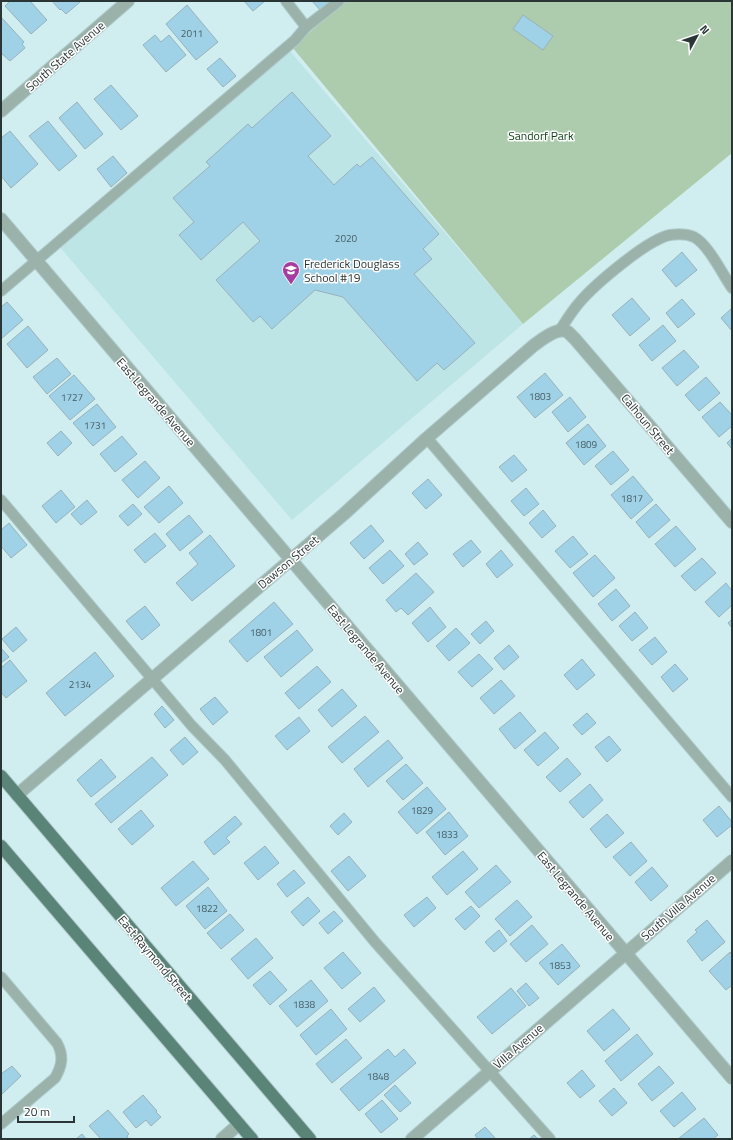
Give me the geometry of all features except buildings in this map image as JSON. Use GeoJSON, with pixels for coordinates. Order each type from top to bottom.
{"type":"FeatureCollection","features":[{"type":"Feature","properties":{"kind":"main road","name":"East Raymond Street"},"geometry":{"type":"LineString","coordinates":[[1,776],[310,1139]]}},
{"type":"Feature","properties":{"kind":"main road"},"geometry":{"type":"LineString","coordinates":[[1,846],[252,1139]]}},
{"type":"Feature","properties":{"kind":"street","name":"South State Avenue"},"geometry":{"type":"LineString","coordinates":[[1,111],[128,1]]}},
{"type":"Feature","properties":{"kind":"street","name":"East Legrande Avenue"},"geometry":{"type":"LineString","coordinates":[[1,219],[732,1078]]}},
{"type":"Feature","properties":{"kind":"street","name":"Dawson Street"},"geometry":{"type":"LineString","coordinates":[[17,795],[344,514],[427,438],[533,346],[547,335],[560,330]]}},
{"type":"Feature","properties":{"kind":"street","name":"Calhoun Street"},"geometry":{"type":"LineString","coordinates":[[560,330],[567,331],[575,339],[732,522]]}},
{"type":"Feature","properties":{"kind":"street","name":"South Villa Avenue"},"geometry":{"type":"LineString","coordinates":[[625,953],[732,861]]}},
{"type":"Feature","properties":{"kind":"street","name":"Villa Avenue"},"geometry":{"type":"LineString","coordinates":[[412,1139],[625,953]]}},
{"type":"Feature","properties":{"kind":"street"},"geometry":{"type":"LineString","coordinates":[[222,1139],[239,1124]]}},
{"type":"Feature","properties":{"kind":"lane"},"geometry":{"type":"LineString","coordinates":[[286,1],[306,27]]}},
{"type":"Feature","properties":{"kind":"lane"},"geometry":{"type":"LineString","coordinates":[[1,291],[295,40],[306,27],[339,1]]}},
{"type":"Feature","properties":{"kind":"lane"},"geometry":{"type":"LineString","coordinates":[[560,330],[580,302],[614,270],[648,245],[669,235],[687,234],[700,241],[707,249],[732,288]]}},
{"type":"Feature","properties":{"kind":"lane"},"geometry":{"type":"LineString","coordinates":[[427,438],[732,797]]}},
{"type":"Feature","properties":{"kind":"lane"},"geometry":{"type":"LineString","coordinates":[[1,500],[192,726],[225,760],[375,942],[550,1139]]}},
{"type":"Feature","properties":{"kind":"lane"},"geometry":{"type":"LineString","coordinates":[[1,977],[57,1043],[61,1051],[62,1061],[61,1068],[55,1078],[1,1124]]}},
{"type":"Feature","properties":{"kind":"shaded area","name":"Frederick Douglass School #19"},"geometry":{"type":"Polygon","coordinates":[[[289,50],[523,324],[292,520],[59,246],[289,50]]]}},
{"type":"Feature","properties":{"kind":"green space","name":"Sandorf Park"},"geometry":{"type":"Polygon","coordinates":[[[346,1],[732,1],[732,153],[523,324],[292,47],[346,1]]]}},
{"type":"Feature","properties":{"kind":"place","name":"Frederick Douglass School #19"},"geometry":{"type":"Point","coordinates":[291,285]}}]}
